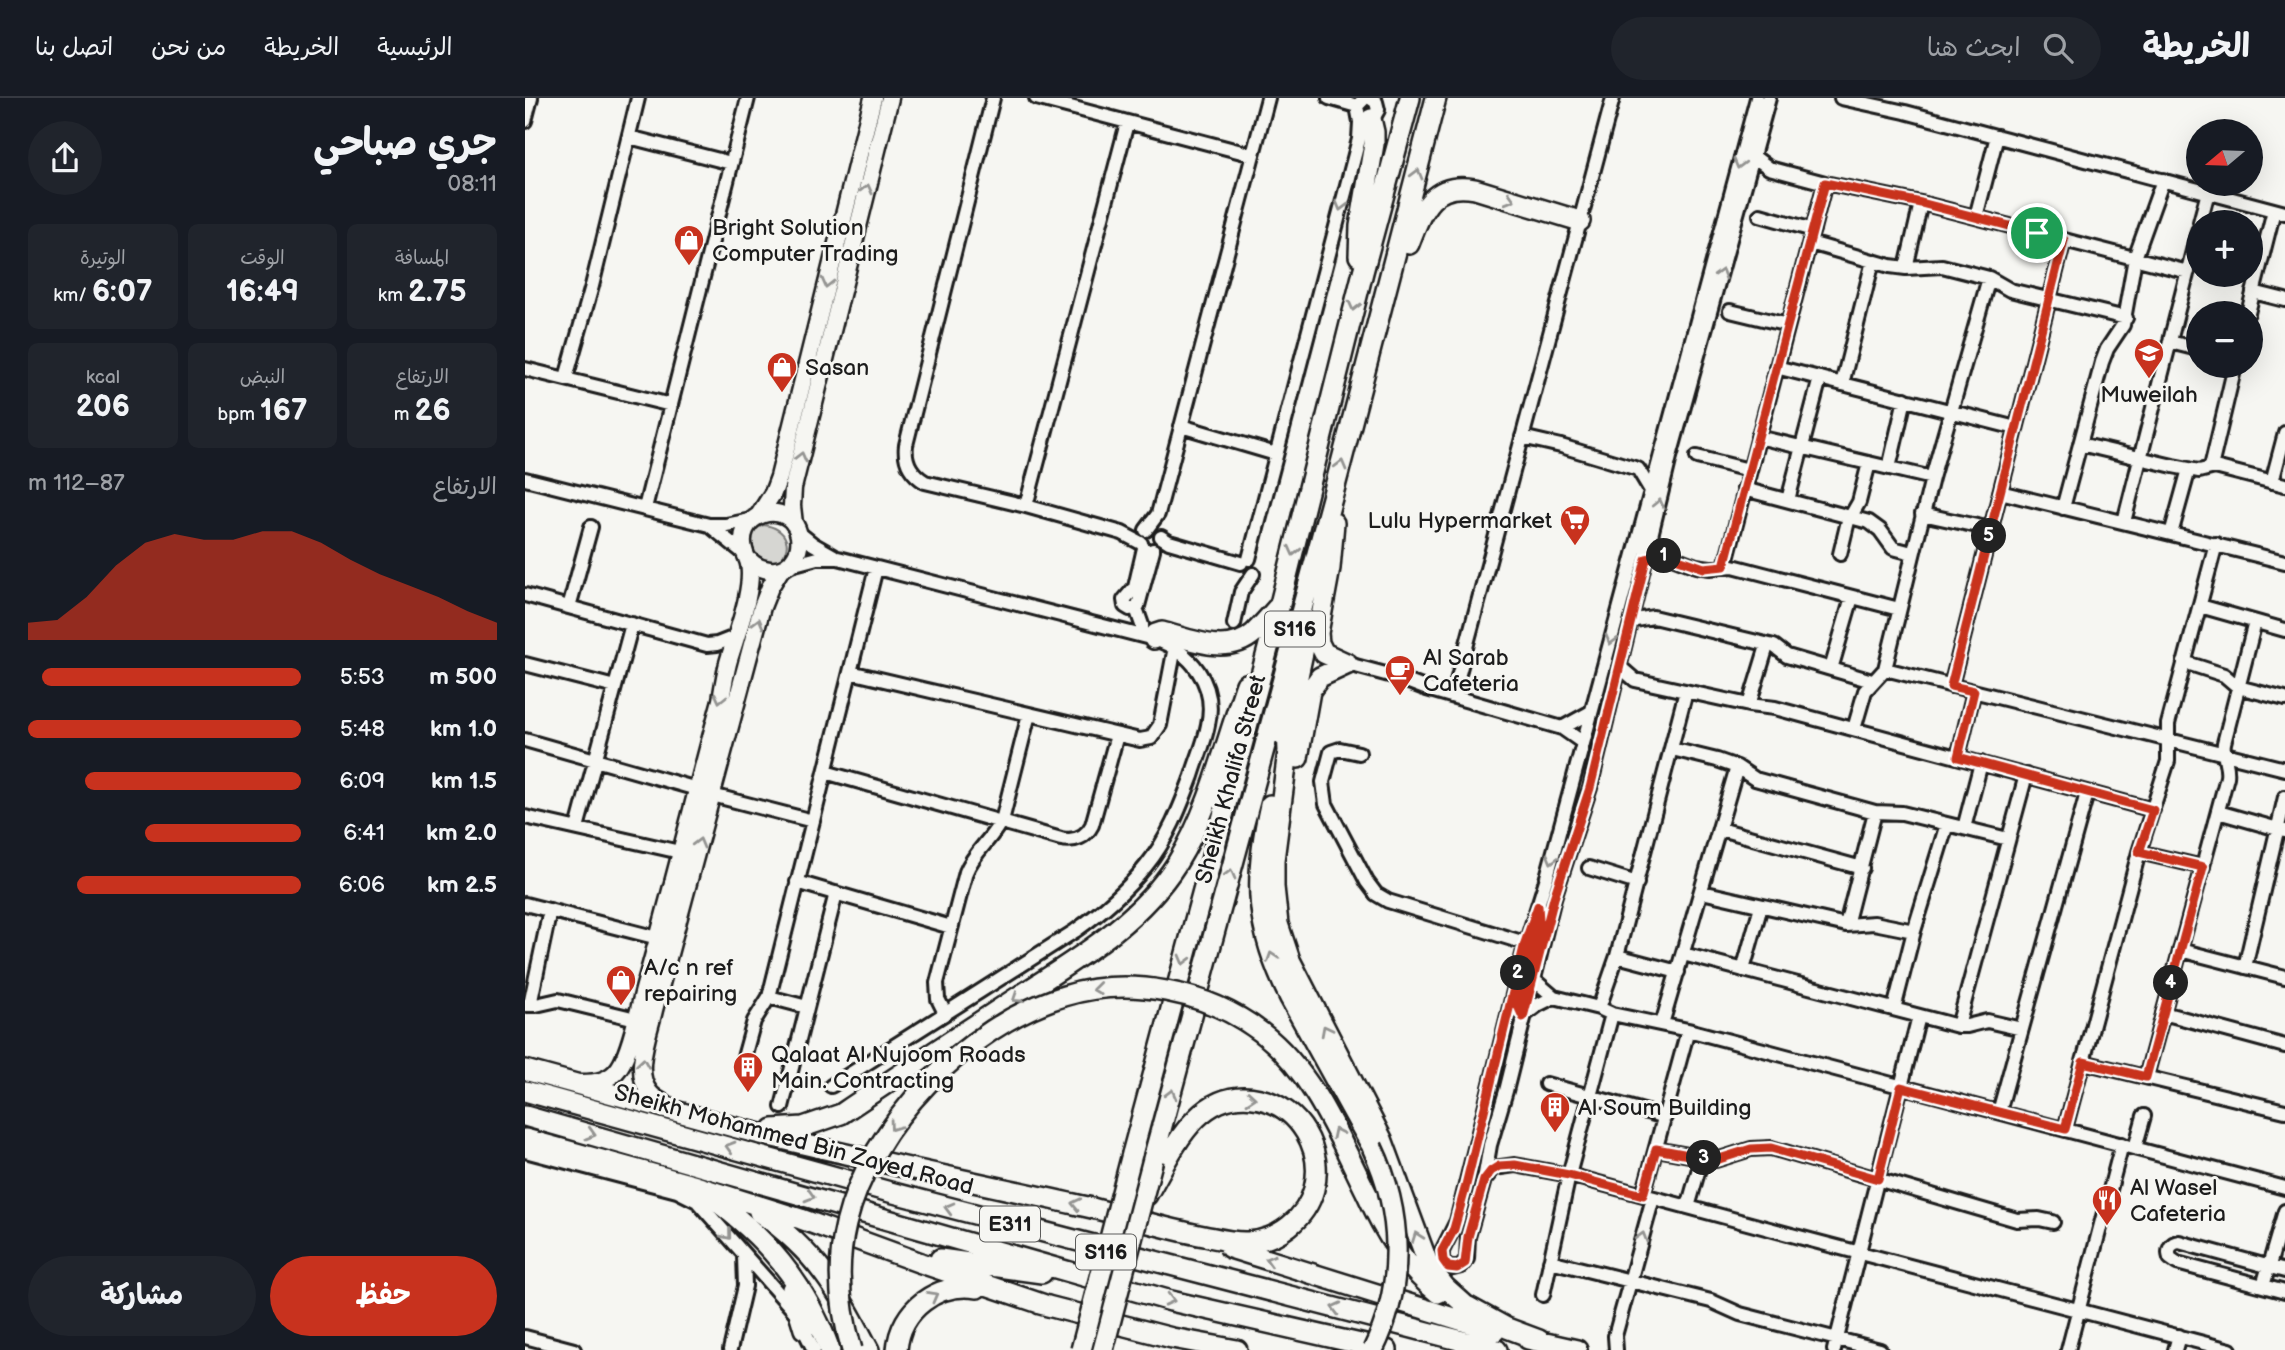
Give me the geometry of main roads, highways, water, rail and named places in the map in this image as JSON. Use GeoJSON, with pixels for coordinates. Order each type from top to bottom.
{"type":"FeatureCollection","features":[{"type":"Feature","properties":{"kind":"highway","name":"Sheikh Khalifa Street"},"geometry":{"type":"LineString","coordinates":[[1081,1350],[1280,604],[1363,272],[1410,98]]}},
{"type":"Feature","properties":{"kind":"highway","name":"Sheikh Khalifa Street"},"geometry":{"type":"LineString","coordinates":[[1103,1350],[1141,1205],[1159,1162],[1436,98]]}},
{"type":"Feature","properties":{"kind":"highway"},"geometry":{"type":"LineString","coordinates":[[1363,272],[1358,245],[1374,144],[1364,107]]}},
{"type":"Feature","properties":{"kind":"highway"},"geometry":{"type":"LineString","coordinates":[[1391,270],[1405,254],[1424,208],[1447,189],[1475,189],[1580,221]]}},
{"type":"Feature","properties":{"kind":"highway"},"geometry":{"type":"LineString","coordinates":[[1313,1005],[1309,985],[1286,920],[1282,894],[1282,865],[1308,697],[1320,677],[1348,664],[1324,653],[1318,638],[1331,555],[1334,513],[1332,498]]}},
{"type":"Feature","properties":{"kind":"highway"},"geometry":{"type":"LineString","coordinates":[[1308,582],[1311,615],[1260,853],[1258,893],[1265,936],[1280,978],[1372,1147],[1391,1196],[1397,1247],[1391,1299],[1373,1350]]}},
{"type":"Feature","properties":{"kind":"highway"},"geometry":{"type":"LineString","coordinates":[[1148,637],[1160,632],[1216,645],[1233,644],[1255,632],[1280,604]]}},
{"type":"Feature","properties":{"kind":"highway"},"geometry":{"type":"LineString","coordinates":[[744,1129],[803,1127],[841,1114],[1094,947],[1136,913],[1168,877],[1192,836],[1254,660],[1261,646],[1272,634]]}},
{"type":"Feature","properties":{"kind":"highway"},"geometry":{"type":"LineString","coordinates":[[1287,728],[1288,751],[1274,860],[1274,900],[1285,948],[1385,1147],[1429,1266],[1445,1287],[1465,1305],[1530,1339]]}},
{"type":"Feature","properties":{"kind":"highway"},"geometry":{"type":"LineString","coordinates":[[852,1350],[841,1289],[843,1241],[856,1192],[879,1147],[918,1094],[966,1049],[1020,1014],[1067,995],[1100,989],[1150,989],[1181,995],[1209,1003],[1249,1024],[1284,1054],[1314,1091],[1330,1118],[1377,1216],[1395,1246],[1417,1274],[1434,1290],[1472,1315],[1530,1339]]}},
{"type":"Feature","properties":{"kind":"highway"},"geometry":{"type":"LineString","coordinates":[[525,1070],[744,1129],[1088,1207],[1190,1234],[1235,1242],[1250,1242],[1278,1234],[1290,1226],[1301,1215],[1313,1194],[1317,1168],[1312,1144],[1298,1121],[1276,1104],[1251,1097],[1237,1097],[1211,1106],[1200,1114],[1159,1162]]}},
{"type":"Feature","properties":{"kind":"highway","name":"Sheikh Mohammed Bin Zayed Road"},"geometry":{"type":"LineString","coordinates":[[525,1091],[903,1196],[1497,1350]]}},
{"type":"Feature","properties":{"kind":"highway","name":"E311"},"geometry":{"type":"LineString","coordinates":[[525,1116],[1171,1301],[1387,1350]]}},
{"type":"Feature","properties":{"kind":"highway"},"geometry":{"type":"LineString","coordinates":[[525,1139],[549,1151],[696,1186],[737,1199],[1051,1307]]}},
{"type":"Feature","properties":{"kind":"highway"},"geometry":{"type":"LineString","coordinates":[[696,1186],[740,1219],[779,1259],[812,1306],[830,1350]]}},
{"type":"Feature","properties":{"kind":"highway"},"geometry":{"type":"LineString","coordinates":[[737,1199],[776,1224],[809,1255],[837,1291],[869,1350]]}},
{"type":"Feature","properties":{"kind":"highway"},"geometry":{"type":"LineString","coordinates":[[1190,1234],[1490,1330],[1577,1350]]}},
{"type":"Feature","properties":{"kind":"highway"},"geometry":{"type":"LineString","coordinates":[[871,1244],[988,1267],[1085,1276]]}},
{"type":"Feature","properties":{"kind":"highway"},"geometry":{"type":"LineString","coordinates":[[779,1259],[794,1293],[804,1329]]}},
{"type":"Feature","properties":{"kind":"highway"},"geometry":{"type":"LineString","coordinates":[[897,1350],[901,1330],[908,1317],[928,1298],[940,1291],[968,1287],[1172,1338],[1237,1350]]}},
{"type":"Feature","properties":{"kind":"highway"},"geometry":{"type":"LineString","coordinates":[[1071,1350],[1088,1324]]}},
{"type":"Feature","properties":{"kind":"main road"},"geometry":{"type":"LineString","coordinates":[[680,1113],[652,1096],[642,1078],[642,1063],[705,792],[727,667],[747,599],[747,557],[742,540],[747,526],[773,494],[779,477],[873,98]]}},
{"type":"Feature","properties":{"kind":"main road"},"geometry":{"type":"LineString","coordinates":[[571,1083],[596,1083],[617,1071],[623,1060],[680,852],[705,792],[762,607],[770,587],[798,551],[792,506],[793,488],[890,98]]}},
{"type":"Feature","properties":{"kind":"main road"},"geometry":{"type":"LineString","coordinates":[[845,214],[848,225],[842,255],[844,260],[849,262]]}},
{"type":"Feature","properties":{"kind":"main road"},"geometry":{"type":"LineString","coordinates":[[755,517],[779,513],[796,528]]}},
{"type":"Feature","properties":{"kind":"main road"},"geometry":{"type":"LineString","coordinates":[[747,557],[760,569],[784,567]]}},
{"type":"Feature","properties":{"kind":"main road"},"geometry":{"type":"LineString","coordinates":[[652,962],[654,974],[648,1005],[654,1010]]}},
{"type":"Feature","properties":{"kind":"place","name":"Bright Solution Computer Trading"},"geometry":{"type":"Point","coordinates":[689,267]}},
{"type":"Feature","properties":{"kind":"place","name":"Muweilah"},"geometry":{"type":"Point","coordinates":[2149,380]}},
{"type":"Feature","properties":{"kind":"place","name":"Sasan"},"geometry":{"type":"Point","coordinates":[782,394]}},
{"type":"Feature","properties":{"kind":"place","name":"Lulu Hypermarket"},"geometry":{"type":"Point","coordinates":[1575,547]}},
{"type":"Feature","properties":{"kind":"place","name":"Al Sarab Cafeteria"},"geometry":{"type":"Point","coordinates":[1400,697]}},
{"type":"Feature","properties":{"kind":"place","name":"A/c n ref repairing"},"geometry":{"type":"Point","coordinates":[621,1007]}},
{"type":"Feature","properties":{"kind":"place","name":"Qalaat Al Nujoom Roads Main. Contracting"},"geometry":{"type":"Point","coordinates":[748,1094]}},
{"type":"Feature","properties":{"kind":"place","name":"Al Soum Building"},"geometry":{"type":"Point","coordinates":[1555,1134]}},
{"type":"Feature","properties":{"kind":"place","name":"Al Wasel Cafeteria"},"geometry":{"type":"Point","coordinates":[2107,1227]}}]}
